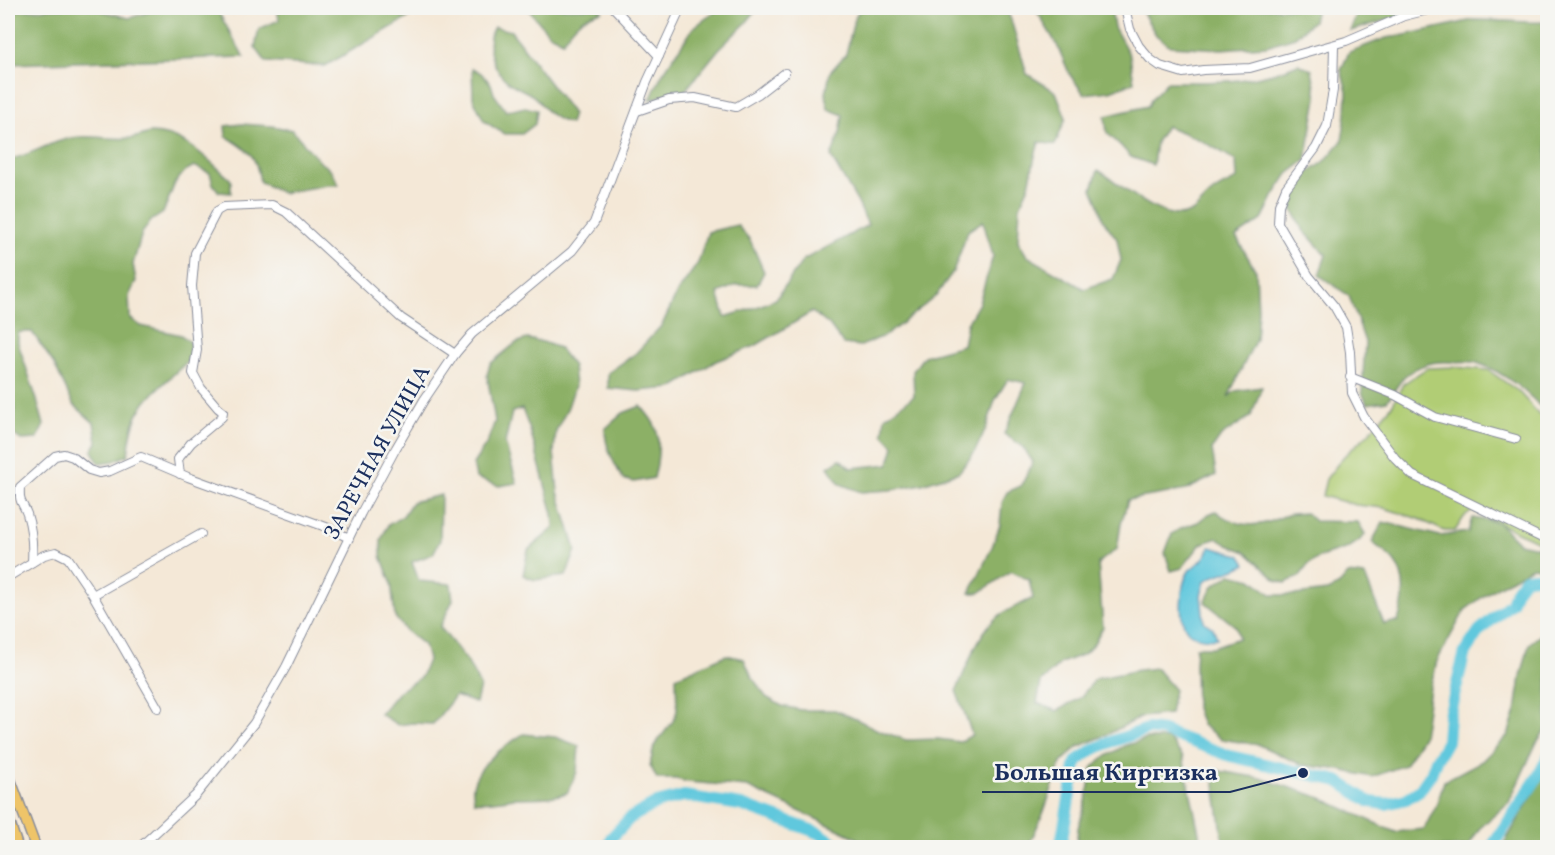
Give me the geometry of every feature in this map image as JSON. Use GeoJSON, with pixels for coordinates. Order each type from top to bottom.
{"type":"FeatureCollection","features":[{"type":"Feature","properties":{"kind":"main road"},"geometry":{"type":"LineString","coordinates":[[8,773],[36,848]]}},
{"type":"Feature","properties":{"kind":"main road"},"geometry":{"type":"LineString","coordinates":[[8,818],[18,848]]}},
{"type":"Feature","properties":{"kind":"street"},"geometry":{"type":"LineString","coordinates":[[614,8],[659,56]]}},
{"type":"Feature","properties":{"kind":"street","name":"ЗАРЕЧНАЯ УЛИЦА"},"geometry":{"type":"LineString","coordinates":[[139,848],[196,795],[254,723],[286,668],[396,448],[424,400],[455,354],[472,334],[572,251],[594,222],[648,82],[681,8]]}},
{"type":"Feature","properties":{"kind":"street"},"geometry":{"type":"LineString","coordinates":[[1125,8],[1130,29],[1139,46],[1150,59],[1160,66],[1183,73],[1250,68],[1334,45],[1404,16],[1436,8]]}},
{"type":"Feature","properties":{"kind":"street"},"geometry":{"type":"LineString","coordinates":[[1334,45],[1333,90],[1327,126],[1316,148],[1286,188],[1279,205],[1278,222],[1309,276],[1334,306],[1346,327],[1352,393],[1364,417],[1395,458],[1412,475],[1548,541]]}},
{"type":"Feature","properties":{"kind":"street"},"geometry":{"type":"LineString","coordinates":[[638,111],[669,100],[695,98],[736,107],[758,94],[785,73]]}},
{"type":"Feature","properties":{"kind":"street"},"geometry":{"type":"LineString","coordinates":[[180,474],[178,459],[191,443],[222,417],[223,412],[201,388],[193,373],[197,350],[192,286],[195,253],[218,212],[224,207],[272,205],[286,212],[401,318],[455,354]]}},
{"type":"Feature","properties":{"kind":"street"},"geometry":{"type":"LineString","coordinates":[[1350,376],[1395,395],[1435,417],[1516,439]]}},
{"type":"Feature","properties":{"kind":"street"},"geometry":{"type":"LineString","coordinates":[[32,562],[33,546],[27,514],[19,501],[20,488],[56,456],[64,453],[73,457],[88,470],[99,473],[110,471],[141,457],[349,538]]}},
{"type":"Feature","properties":{"kind":"street"},"geometry":{"type":"LineString","coordinates":[[93,596],[201,534]]}},
{"type":"Feature","properties":{"kind":"street"},"geometry":{"type":"LineString","coordinates":[[8,577],[44,555],[56,552],[68,558],[93,596],[158,708]]}},
{"type":"Feature","properties":{"kind":"green space"},"geometry":{"type":"Polygon","coordinates":[[[91,8],[129,18],[163,8],[216,8],[244,57],[8,64],[8,11],[91,8]]]}},
{"type":"Feature","properties":{"kind":"green space"},"geometry":{"type":"Polygon","coordinates":[[[277,8],[425,8],[325,66],[266,62],[255,47],[259,29],[279,20],[277,8]]]}},
{"type":"Feature","properties":{"kind":"green space"},"geometry":{"type":"Polygon","coordinates":[[[527,8],[601,8],[602,11],[589,15],[579,22],[563,41],[549,34],[527,8]]]}},
{"type":"Feature","properties":{"kind":"green space"},"geometry":{"type":"Polygon","coordinates":[[[720,8],[758,8],[719,49],[684,92],[667,94],[650,100],[661,76],[693,28],[720,8]]]}},
{"type":"Feature","properties":{"kind":"green space"},"geometry":{"type":"Polygon","coordinates":[[[860,8],[1006,8],[1027,74],[1056,92],[1066,118],[1055,145],[1039,142],[1029,186],[1020,206],[1018,241],[1027,256],[1084,289],[1113,279],[1121,260],[1117,239],[1103,220],[1092,189],[1098,170],[1156,209],[1169,214],[1181,215],[1192,212],[1215,191],[1237,179],[1236,161],[1202,141],[1166,126],[1156,142],[1153,165],[1131,157],[1107,133],[1105,116],[1148,106],[1152,98],[1167,82],[1217,82],[1249,78],[1281,71],[1298,64],[1312,70],[1317,98],[1306,160],[1288,174],[1274,195],[1262,220],[1236,237],[1256,271],[1258,310],[1256,339],[1228,397],[1235,391],[1262,387],[1251,416],[1221,436],[1212,449],[1216,475],[1186,490],[1128,500],[1117,549],[1098,563],[1103,627],[1093,645],[1084,654],[1061,663],[1041,682],[1037,703],[1057,711],[1081,697],[1095,679],[1156,668],[1174,689],[1170,714],[1141,717],[1077,747],[1061,763],[1043,814],[1028,847],[870,847],[853,836],[747,787],[657,779],[650,765],[654,746],[673,721],[677,711],[676,677],[726,655],[744,659],[752,677],[766,697],[782,706],[801,710],[835,710],[906,740],[938,739],[960,742],[972,735],[956,691],[979,640],[992,622],[1033,598],[1029,580],[1011,571],[979,593],[970,593],[992,547],[1000,525],[1002,503],[1007,492],[1021,486],[1033,462],[1022,446],[1004,434],[1026,383],[1008,379],[995,400],[987,426],[974,453],[959,472],[922,484],[861,492],[840,484],[828,467],[840,459],[851,468],[889,464],[894,446],[883,434],[885,417],[914,396],[913,371],[924,356],[963,345],[967,324],[979,303],[993,256],[983,221],[968,231],[954,270],[936,296],[888,334],[861,346],[843,344],[829,325],[812,312],[755,346],[716,361],[672,388],[638,391],[608,388],[608,373],[636,353],[662,325],[677,293],[698,263],[708,232],[737,225],[750,240],[764,272],[757,285],[736,285],[718,293],[725,317],[776,299],[803,260],[868,225],[857,201],[831,157],[840,133],[843,115],[828,109],[826,93],[830,72],[846,54],[854,20],[860,8]]]}},
{"type":"Feature","properties":{"kind":"green space"},"geometry":{"type":"Polygon","coordinates":[[[1035,8],[1111,8],[1114,27],[1130,56],[1134,82],[1110,91],[1084,94],[1070,75],[1057,45],[1035,8]]]}},
{"type":"Feature","properties":{"kind":"green space"},"geometry":{"type":"Polygon","coordinates":[[[1140,8],[1316,8],[1313,21],[1295,37],[1266,46],[1221,49],[1170,46],[1156,35],[1140,8]]]}},
{"type":"Feature","properties":{"kind":"green space"},"geometry":{"type":"Polygon","coordinates":[[[1359,8],[1427,8],[1350,31],[1359,8]]]}},
{"type":"Feature","properties":{"kind":"green space"},"geometry":{"type":"Polygon","coordinates":[[[1473,20],[1547,22],[1547,414],[1506,377],[1487,367],[1467,361],[1437,362],[1421,366],[1406,375],[1387,401],[1367,404],[1362,392],[1365,342],[1349,296],[1319,275],[1326,255],[1303,230],[1292,208],[1297,186],[1305,175],[1324,162],[1342,141],[1347,91],[1341,70],[1349,52],[1386,38],[1473,20]]]}},
{"type":"Feature","properties":{"kind":"green space"},"geometry":{"type":"Polygon","coordinates":[[[494,27],[511,31],[573,114],[570,124],[554,116],[535,97],[503,77],[491,56],[489,41],[494,27]]]}},
{"type":"Feature","properties":{"kind":"green space"},"geometry":{"type":"Polygon","coordinates":[[[472,68],[481,73],[491,84],[494,94],[506,111],[525,107],[537,110],[535,124],[522,134],[504,134],[484,121],[473,98],[472,68]]]}},
{"type":"Feature","properties":{"kind":"green space"},"geometry":{"type":"Polygon","coordinates":[[[241,124],[292,130],[321,163],[331,170],[339,185],[282,193],[260,182],[254,159],[240,145],[226,136],[225,126],[241,124]]]}},
{"type":"Feature","properties":{"kind":"green space"},"geometry":{"type":"Polygon","coordinates":[[[150,133],[174,137],[204,156],[231,180],[231,193],[219,192],[213,184],[210,173],[194,166],[185,171],[175,183],[163,213],[151,221],[142,233],[133,264],[136,281],[129,296],[130,318],[141,326],[181,335],[190,342],[189,360],[154,392],[143,406],[134,424],[128,455],[114,461],[99,463],[92,451],[97,442],[94,423],[73,404],[54,364],[32,332],[18,333],[18,343],[44,425],[37,439],[21,440],[10,432],[15,409],[8,393],[8,160],[70,138],[126,138],[150,133]]]}},
{"type":"Feature","properties":{"kind":"green space"},"geometry":{"type":"Polygon","coordinates":[[[527,339],[559,348],[573,366],[575,386],[556,431],[554,452],[558,492],[576,550],[566,576],[535,580],[523,575],[528,550],[554,528],[553,514],[522,409],[512,412],[505,443],[517,483],[499,486],[476,478],[473,464],[487,443],[495,421],[487,375],[490,364],[516,343],[527,339]]]}},
{"type":"Feature","properties":{"kind":"green space"},"geometry":{"type":"Polygon","coordinates":[[[1455,367],[1488,370],[1518,391],[1547,423],[1547,546],[1473,511],[1464,517],[1455,531],[1444,531],[1419,519],[1384,508],[1356,505],[1322,496],[1326,479],[1344,456],[1368,434],[1393,404],[1403,384],[1427,368],[1455,367]]]}},
{"type":"Feature","properties":{"kind":"green space"},"geometry":{"type":"Polygon","coordinates":[[[641,406],[655,426],[658,438],[658,459],[654,478],[634,482],[623,479],[616,467],[608,449],[605,429],[623,413],[641,406]]]}},
{"type":"Feature","properties":{"kind":"green space"},"geometry":{"type":"Polygon","coordinates":[[[441,495],[440,540],[433,554],[412,562],[419,581],[451,584],[453,600],[440,627],[467,661],[480,686],[476,703],[455,696],[433,724],[398,725],[380,714],[399,691],[421,677],[428,660],[424,645],[406,631],[395,617],[391,582],[381,556],[381,540],[388,525],[403,516],[412,502],[441,495]]]}},
{"type":"Feature","properties":{"kind":"green space"},"geometry":{"type":"Polygon","coordinates":[[[1216,511],[1234,522],[1248,525],[1262,524],[1288,515],[1306,513],[1315,521],[1358,522],[1365,534],[1348,548],[1320,557],[1308,565],[1299,577],[1285,583],[1276,580],[1246,552],[1217,538],[1201,544],[1182,568],[1171,571],[1165,553],[1172,534],[1216,511]]]}},
{"type":"Feature","properties":{"kind":"green space"},"geometry":{"type":"Polygon","coordinates":[[[1472,518],[1498,522],[1519,543],[1547,549],[1547,569],[1532,567],[1489,592],[1465,610],[1437,661],[1430,688],[1423,736],[1405,765],[1372,777],[1302,765],[1259,745],[1221,739],[1202,725],[1196,708],[1196,647],[1213,647],[1239,638],[1236,627],[1205,602],[1213,586],[1231,574],[1252,579],[1272,595],[1295,595],[1327,591],[1338,586],[1348,574],[1365,576],[1384,624],[1398,621],[1404,590],[1401,575],[1394,561],[1372,542],[1383,522],[1440,536],[1468,532],[1472,518]]]}},
{"type":"Feature","properties":{"kind":"green space"},"geometry":{"type":"Polygon","coordinates":[[[1544,632],[1548,632],[1547,728],[1537,742],[1509,802],[1479,829],[1468,847],[1224,847],[1213,770],[1260,778],[1319,797],[1395,832],[1424,829],[1436,806],[1444,781],[1482,761],[1508,735],[1516,711],[1529,644],[1544,632]]]}},
{"type":"Feature","properties":{"kind":"green space"},"geometry":{"type":"Polygon","coordinates":[[[523,734],[555,737],[579,746],[577,772],[567,793],[548,797],[474,801],[473,786],[486,762],[523,734]]]}},
{"type":"Feature","properties":{"kind":"green space"},"geometry":{"type":"Polygon","coordinates":[[[1146,739],[1169,739],[1183,757],[1202,847],[1076,847],[1078,828],[1086,802],[1092,768],[1100,760],[1124,746],[1146,739]]]}},
{"type":"Feature","properties":{"kind":"green space"},"geometry":{"type":"Polygon","coordinates":[[[1547,770],[1547,847],[1502,847],[1547,770]]]}},
{"type":"Feature","properties":{"kind":"water"},"geometry":{"type":"Polygon","coordinates":[[[1210,547],[1240,555],[1246,564],[1205,581],[1201,595],[1204,622],[1213,628],[1217,638],[1200,637],[1190,633],[1183,621],[1181,604],[1186,577],[1190,570],[1204,558],[1210,547]]]}},
{"type":"Feature","properties":{"kind":"waterway"},"geometry":{"type":"LineString","coordinates":[[1059,848],[1076,762],[1092,750],[1148,729],[1163,731],[1230,756],[1338,781],[1370,802],[1386,804],[1406,799],[1420,790],[1431,774],[1447,741],[1449,716],[1465,652],[1479,631],[1511,603],[1516,590],[1525,578],[1548,576]]}},
{"type":"Feature","properties":{"kind":"waterway"},"geometry":{"type":"LineString","coordinates":[[1491,848],[1537,778],[1548,757]]}},
{"type":"Feature","properties":{"kind":"waterway"},"geometry":{"type":"LineString","coordinates":[[609,848],[611,838],[630,818],[657,803],[684,796],[741,805],[819,833],[842,848]]}},
{"type":"Feature","properties":{"kind":"place","name":"Большая Киргизка"},"geometry":{"type":"Point","coordinates":[1303,773]}}]}
